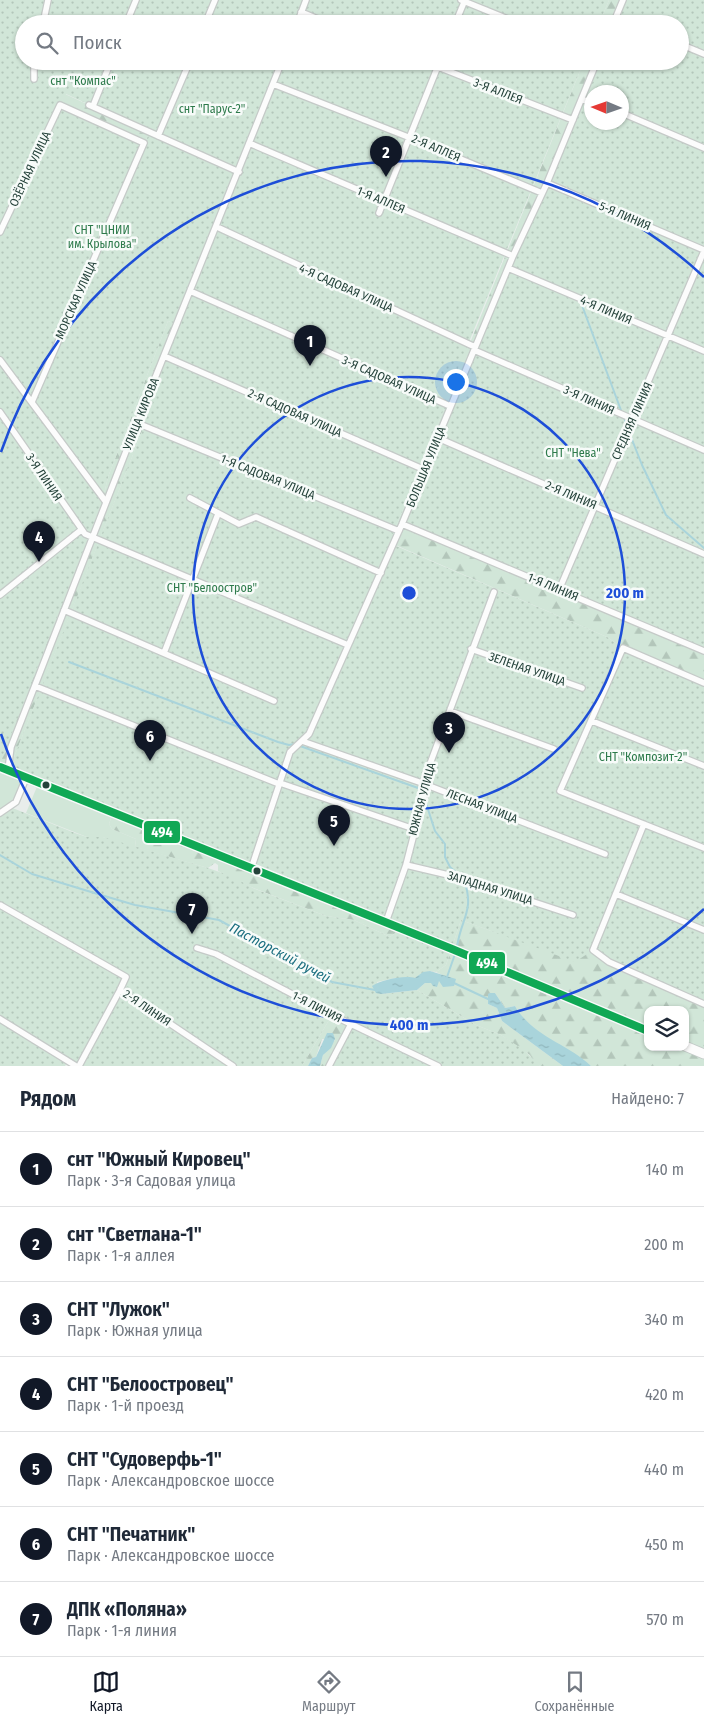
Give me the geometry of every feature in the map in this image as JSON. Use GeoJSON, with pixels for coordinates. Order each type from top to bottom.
{"type":"FeatureCollection","features":[{"type":"Feature","properties":{"kind":"street"},"geometry":{"type":"LineString","coordinates":[[45,15],[48,0]]}},
{"type":"Feature","properties":{"kind":"street"},"geometry":{"type":"LineString","coordinates":[[130,15],[136,0]]}},
{"type":"Feature","properties":{"kind":"street"},"geometry":{"type":"LineString","coordinates":[[209,15],[215,0]]}},
{"type":"Feature","properties":{"kind":"street"},"geometry":{"type":"LineString","coordinates":[[300,15],[306,0]]}},
{"type":"Feature","properties":{"kind":"street"},"geometry":{"type":"LineString","coordinates":[[458,15],[464,0],[499,15]]}},
{"type":"Feature","properties":{"kind":"street"},"geometry":{"type":"LineString","coordinates":[[617,15],[623,0]]}},
{"type":"Feature","properties":{"kind":"street"},"geometry":{"type":"LineString","coordinates":[[301,12],[308,15]]}},
{"type":"Feature","properties":{"kind":"street"},"geometry":{"type":"LineString","coordinates":[[689,48],[704,54]]}},
{"type":"Feature","properties":{"kind":"street"},"geometry":{"type":"LineString","coordinates":[[34,70],[34,79]]}},
{"type":"Feature","properties":{"kind":"street"},"geometry":{"type":"LineString","coordinates":[[107,70],[91,106],[239,172]]}},
{"type":"Feature","properties":{"kind":"street"},"geometry":{"type":"LineString","coordinates":[[158,136],[186,70]]}},
{"type":"Feature","properties":{"kind":"street","name":"УЛИЦА КИРОВА"},"geometry":{"type":"LineString","coordinates":[[4,768],[137,423],[278,70]]}},
{"type":"Feature","properties":{"kind":"street"},"geometry":{"type":"LineString","coordinates":[[379,213],[436,70]]}},
{"type":"Feature","properties":{"kind":"street","name":"3-Я АЛЛЕЯ"},"geometry":{"type":"LineString","coordinates":[[452,70],[573,120]]}},
{"type":"Feature","properties":{"kind":"street","name":"БОЛЬШАЯ УЛИЦА"},"geometry":{"type":"LineString","coordinates":[[303,742],[310,734],[400,531],[450,406],[513,256],[547,183],[594,70]]}},
{"type":"Feature","properties":{"kind":"street","name":"2-Я АЛЛЕЯ"},"geometry":{"type":"LineString","coordinates":[[273,84],[408,137],[542,193]]}},
{"type":"Feature","properties":{"kind":"street","name":"МОРСКАЯ УЛИЦА"},"geometry":{"type":"LineString","coordinates":[[32,402],[144,143],[60,105]]}},
{"type":"Feature","properties":{"kind":"street","name":"ОЗЁРНАЯ УЛИЦА"},"geometry":{"type":"LineString","coordinates":[[0,232],[60,105]]}},
{"type":"Feature","properties":{"kind":"street"},"geometry":{"type":"LineString","coordinates":[[629,116],[704,148]]}},
{"type":"Feature","properties":{"kind":"street","name":"1-Я АЛЛЕЯ"},"geometry":{"type":"LineString","coordinates":[[249,143],[513,256]]}},
{"type":"Feature","properties":{"kind":"street","name":"5-Я ЛИНИЯ"},"geometry":{"type":"LineString","coordinates":[[547,183],[704,251]]}},
{"type":"Feature","properties":{"kind":"street","name":"4-Я САДОВАЯ УЛИЦА"},"geometry":{"type":"LineString","coordinates":[[217,227],[475,348]]}},
{"type":"Feature","properties":{"kind":"street","name":"СРЕДНЯЯ ЛИНИЯ"},"geometry":{"type":"LineString","coordinates":[[559,590],[704,251]]}},
{"type":"Feature","properties":{"kind":"street","name":"4-Я ЛИНИЯ"},"geometry":{"type":"LineString","coordinates":[[508,268],[704,351]]}},
{"type":"Feature","properties":{"kind":"street","name":"3-Я САДОВАЯ УЛИЦА"},"geometry":{"type":"LineString","coordinates":[[190,291],[450,406]]}},
{"type":"Feature","properties":{"kind":"street","name":"3-Я ЛИНИЯ"},"geometry":{"type":"LineString","coordinates":[[475,348],[632,420],[704,450]]}},
{"type":"Feature","properties":{"kind":"street","name":"2-Я САДОВАЯ УЛИЦА"},"geometry":{"type":"LineString","coordinates":[[164,356],[425,470]]}},
{"type":"Feature","properties":{"kind":"street"},"geometry":{"type":"LineString","coordinates":[[0,360],[106,502]]}},
{"type":"Feature","properties":{"kind":"street","name":"3-Я ЛИНИЯ"},"geometry":{"type":"LineString","coordinates":[[0,412],[81,530],[92,538],[348,645]]}},
{"type":"Feature","properties":{"kind":"street","name":"1-Я САДОВАЯ УЛИЦА"},"geometry":{"type":"LineString","coordinates":[[137,423],[400,531]]}},
{"type":"Feature","properties":{"kind":"street","name":"2-Я ЛИНИЯ"},"geometry":{"type":"LineString","coordinates":[[438,438],[704,554]]}},
{"type":"Feature","properties":{"kind":"street"},"geometry":{"type":"LineString","coordinates":[[190,498],[239,524],[256,517],[381,573]]}},
{"type":"Feature","properties":{"kind":"street"},"geometry":{"type":"LineString","coordinates":[[164,653],[218,514]]}},
{"type":"Feature","properties":{"kind":"street","name":"1-Я ЛИНИЯ"},"geometry":{"type":"LineString","coordinates":[[402,524],[704,651]]}},
{"type":"Feature","properties":{"kind":"street"},"geometry":{"type":"LineString","coordinates":[[0,595],[81,530]]}},
{"type":"Feature","properties":{"kind":"street","name":"ЮЖНАЯ УЛИЦА"},"geometry":{"type":"LineString","coordinates":[[386,922],[406,865],[425,785],[471,649],[494,592]]}},
{"type":"Feature","properties":{"kind":"street"},"geometry":{"type":"LineString","coordinates":[[64,610],[274,701]]}},
{"type":"Feature","properties":{"kind":"street"},"geometry":{"type":"LineString","coordinates":[[704,683],[623,648],[560,791],[704,848]]}},
{"type":"Feature","properties":{"kind":"street","name":"ЗЕЛЕНАЯ УЛИЦА"},"geometry":{"type":"LineString","coordinates":[[471,649],[582,688]]}},
{"type":"Feature","properties":{"kind":"street"},"geometry":{"type":"LineString","coordinates":[[35,686],[280,784],[414,829]]}},
{"type":"Feature","properties":{"kind":"street"},"geometry":{"type":"LineString","coordinates":[[450,711],[554,749]]}},
{"type":"Feature","properties":{"kind":"street"},"geometry":{"type":"LineString","coordinates":[[592,721],[704,766]]}},
{"type":"Feature","properties":{"kind":"street"},"geometry":{"type":"LineString","coordinates":[[251,869],[290,752],[303,742]]}},
{"type":"Feature","properties":{"kind":"street","name":"ЛЕСНАЯ УЛИЦА"},"geometry":{"type":"LineString","coordinates":[[303,742],[425,785],[606,854]]}},
{"type":"Feature","properties":{"kind":"street"},"geometry":{"type":"LineString","coordinates":[[4,768],[644,1028]]}},
{"type":"Feature","properties":{"kind":"street"},"geometry":{"type":"LineString","coordinates":[[0,814],[16,802],[26,778]]}},
{"type":"Feature","properties":{"kind":"street"},"geometry":{"type":"LineString","coordinates":[[644,824],[593,950],[609,962],[704,1004]]}},
{"type":"Feature","properties":{"kind":"street","name":"ЗАПАДНАЯ УЛИЦА"},"geometry":{"type":"LineString","coordinates":[[406,865],[461,878],[572,915]]}},
{"type":"Feature","properties":{"kind":"street"},"geometry":{"type":"LineString","coordinates":[[616,894],[704,930]]}},
{"type":"Feature","properties":{"kind":"street","name":"2-Я ЛИНИЯ"},"geometry":{"type":"LineString","coordinates":[[0,905],[126,977],[120,990],[233,1066]]}},
{"type":"Feature","properties":{"kind":"street","name":"1-Я ЛИНИЯ"},"geometry":{"type":"LineString","coordinates":[[197,948],[216,954],[351,1024],[438,1066]]}},
{"type":"Feature","properties":{"kind":"street"},"geometry":{"type":"LineString","coordinates":[[0,1019],[78,1066],[120,990]]}},
{"type":"Feature","properties":{"kind":"street"},"geometry":{"type":"LineString","coordinates":[[328,1066],[351,1024]]}},
{"type":"Feature","properties":{"kind":"street"},"geometry":{"type":"LineString","coordinates":[[689,1048],[704,1054]]}},
{"type":"Feature","properties":{"kind":"green space"},"geometry":{"type":"Polygon","coordinates":[[[0,0],[609,0],[603,15],[15,15],[15,70],[580,70],[453,381],[441,377],[433,398],[446,404],[395,529],[137,422],[176,324],[168,321],[108,477],[102,503],[0,763],[0,0]],[[66,94],[60,105],[144,143],[150,133],[66,94]]]}},
{"type":"Feature","properties":{"kind":"green space"},"geometry":{"type":"Polygon","coordinates":[[[609,0],[623,0],[617,15],[603,15],[609,0]]]}},
{"type":"Feature","properties":{"kind":"green space","name":"СНТ \"Нева\""},"geometry":{"type":"Polygon","coordinates":[[[623,0],[704,0],[704,651],[403,523],[584,92],[584,130],[629,130],[629,85],[587,85],[593,70],[689,70],[689,15],[617,15],[623,0]]]}},
{"type":"Feature","properties":{"kind":"green space"},"geometry":{"type":"Polygon","coordinates":[[[580,70],[593,70],[587,85],[584,85],[584,92],[476,346],[470,343],[580,70]]]}},
{"type":"Feature","properties":{"kind":"green space"},"geometry":{"type":"Polygon","coordinates":[[[65,94],[150,133],[144,143],[60,105],[65,94]]]}},
{"type":"Feature","properties":{"kind":"green space"},"geometry":{"type":"Polygon","coordinates":[[[168,321],[176,324],[395,529],[446,404],[704,651],[704,683],[623,648],[607,637],[393,544],[397,534],[143,429],[71,613],[64,610],[34,686],[41,689],[9,770],[0,763],[5,748],[102,503],[108,477],[168,321]]]}},
{"type":"Feature","properties":{"kind":"green space"},"geometry":{"type":"Polygon","coordinates":[[[470,343],[476,346],[450,408],[432,399],[441,377],[470,343]]]}},
{"type":"Feature","properties":{"kind":"green space"},"geometry":{"type":"Polygon","coordinates":[[[143,429],[398,534],[394,545],[607,637],[623,648],[704,683],[704,1004],[609,962],[593,950],[575,962],[461,920],[446,965],[436,972],[430,971],[415,978],[395,978],[377,982],[381,994],[417,990],[476,1025],[501,1035],[524,1050],[540,1066],[329,1066],[350,1024],[332,1015],[302,1066],[76,1066],[68,1061],[65,1066],[0,1066],[0,814],[10,807],[87,837],[103,837],[208,868],[231,876],[253,888],[326,916],[354,920],[390,937],[401,929],[9,770],[143,429]]]}},
{"type":"Feature","properties":{"kind":"green space"},"geometry":{"type":"Polygon","coordinates":[[[63,610],[71,613],[41,689],[34,686],[63,610]]]}},
{"type":"Feature","properties":{"kind":"green space"},"geometry":{"type":"Polygon","coordinates":[[[0,767],[26,777],[16,802],[0,814],[0,767]]]}},
{"type":"Feature","properties":{"kind":"green space"},"geometry":{"type":"Polygon","coordinates":[[[39,782],[113,812],[109,824],[112,829],[136,839],[135,847],[119,844],[103,837],[87,837],[26,813],[39,782]]]}},
{"type":"Feature","properties":{"kind":"green space"},"geometry":{"type":"Polygon","coordinates":[[[113,812],[401,929],[390,937],[354,920],[326,916],[251,887],[218,871],[218,865],[215,863],[208,868],[135,847],[136,839],[112,829],[109,824],[113,812]]]}},
{"type":"Feature","properties":{"kind":"green space"},"geometry":{"type":"Polygon","coordinates":[[[461,920],[494,932],[593,950],[704,1004],[704,1066],[591,1066],[539,1033],[523,1018],[515,1006],[505,1008],[495,993],[488,994],[488,1004],[497,1008],[502,1021],[563,1066],[540,1066],[533,1061],[530,1055],[501,1035],[476,1025],[417,990],[425,983],[440,981],[442,983],[451,979],[436,972],[446,965],[461,920]]]}},
{"type":"Feature","properties":{"kind":"green space"},"geometry":{"type":"Polygon","coordinates":[[[332,1015],[350,1023],[329,1066],[320,1066],[323,1055],[335,1040],[322,1039],[316,1057],[312,1058],[308,1066],[302,1066],[332,1015]]]}},
{"type":"Feature","properties":{"kind":"water"},"geometry":{"type":"Polygon","coordinates":[[[430,971],[456,979],[454,986],[443,987],[439,981],[437,987],[431,983],[425,983],[417,990],[381,994],[376,993],[372,986],[393,979],[415,978],[423,972],[430,971]]]}},
{"type":"Feature","properties":{"kind":"water"},"geometry":{"type":"Polygon","coordinates":[[[495,993],[505,1008],[515,1006],[522,1017],[541,1033],[572,1051],[591,1066],[563,1066],[502,1021],[497,1008],[488,1004],[488,994],[495,993]]]}},
{"type":"Feature","properties":{"kind":"water"},"geometry":{"type":"Polygon","coordinates":[[[327,1033],[333,1033],[335,1039],[331,1048],[323,1055],[320,1066],[308,1066],[312,1058],[316,1057],[327,1033]]]}},
{"type":"Feature","properties":{"kind":"waterway"},"geometry":{"type":"LineString","coordinates":[[580,300],[622,413]]}},
{"type":"Feature","properties":{"kind":"waterway"},"geometry":{"type":"LineString","coordinates":[[624,417],[627,427]]}},
{"type":"Feature","properties":{"kind":"waterway"},"geometry":{"type":"LineString","coordinates":[[629,432],[642,465],[666,515],[704,548]]}},
{"type":"Feature","properties":{"kind":"waterway"},"geometry":{"type":"LineString","coordinates":[[69,662],[278,742],[289,745],[295,744]]}},
{"type":"Feature","properties":{"kind":"waterway"},"geometry":{"type":"LineString","coordinates":[[300,746],[418,788],[423,793]]}},
{"type":"Feature","properties":{"kind":"waterway"},"geometry":{"type":"LineString","coordinates":[[425,800],[435,831],[445,844],[445,857],[450,867],[459,875]]}},
{"type":"Feature","properties":{"kind":"waterway","name":"Пасторский ручей"},"geometry":{"type":"LineString","coordinates":[[0,855],[32,874],[101,895],[135,905],[219,920],[332,982],[375,990]]}},
{"type":"Feature","properties":{"kind":"waterway"},"geometry":{"type":"LineString","coordinates":[[457,947],[468,907],[464,880]]}},
{"type":"Feature","properties":{"kind":"waterway"},"geometry":{"type":"LineString","coordinates":[[447,977],[455,954]]}},
{"type":"Feature","properties":{"kind":"waterway","name":"Пасторский ручей"},"geometry":{"type":"LineString","coordinates":[[454,983],[488,999]]}},
{"type":"Feature","properties":{"kind":"transit line","name":"494"},"geometry":{"type":"LineString","coordinates":[[0,767],[452,949],[644,1029]]}},
{"type":"Feature","properties":{"kind":"place","name":"снт \"Светлана-1\""},"geometry":{"type":"Point","coordinates":[386,177]}},
{"type":"Feature","properties":{"kind":"place","name":"снт \"Южный Кировец\""},"geometry":{"type":"Point","coordinates":[310,366]}},
{"type":"Feature","properties":{"kind":"place","name":"СНТ \"Белоостровец\""},"geometry":{"type":"Point","coordinates":[39,562]}},
{"type":"Feature","properties":{"kind":"place","name":"СНТ \"Лужок\""},"geometry":{"type":"Point","coordinates":[449,753]}},
{"type":"Feature","properties":{"kind":"place","name":"СНТ \"Печатник\""},"geometry":{"type":"Point","coordinates":[150,761]}},
{"type":"Feature","properties":{"kind":"place","name":"СНТ \"Судоверфь-1\""},"geometry":{"type":"Point","coordinates":[334,846]}},
{"type":"Feature","properties":{"kind":"place","name":"ДПК «Поляна»"},"geometry":{"type":"Point","coordinates":[192,934]}},
{"type":"Feature","properties":{"kind":"park label","name":"снт \"Компас\""},"geometry":{"type":"Point","coordinates":[83,81]}},
{"type":"Feature","properties":{"kind":"park label","name":"снт \"Парус-2\""},"geometry":{"type":"Point","coordinates":[212,109]}},
{"type":"Feature","properties":{"kind":"park label","name":"СНТ \"ЦНИИ им. Крылова\""},"geometry":{"type":"Point","coordinates":[102,237]}},
{"type":"Feature","properties":{"kind":"park label","name":"СНТ \"Белоостров\""},"geometry":{"type":"Point","coordinates":[212,588]}},
{"type":"Feature","properties":{"kind":"park label","name":"СНТ \"Композит-2\""},"geometry":{"type":"Point","coordinates":[643,757]}}]}
